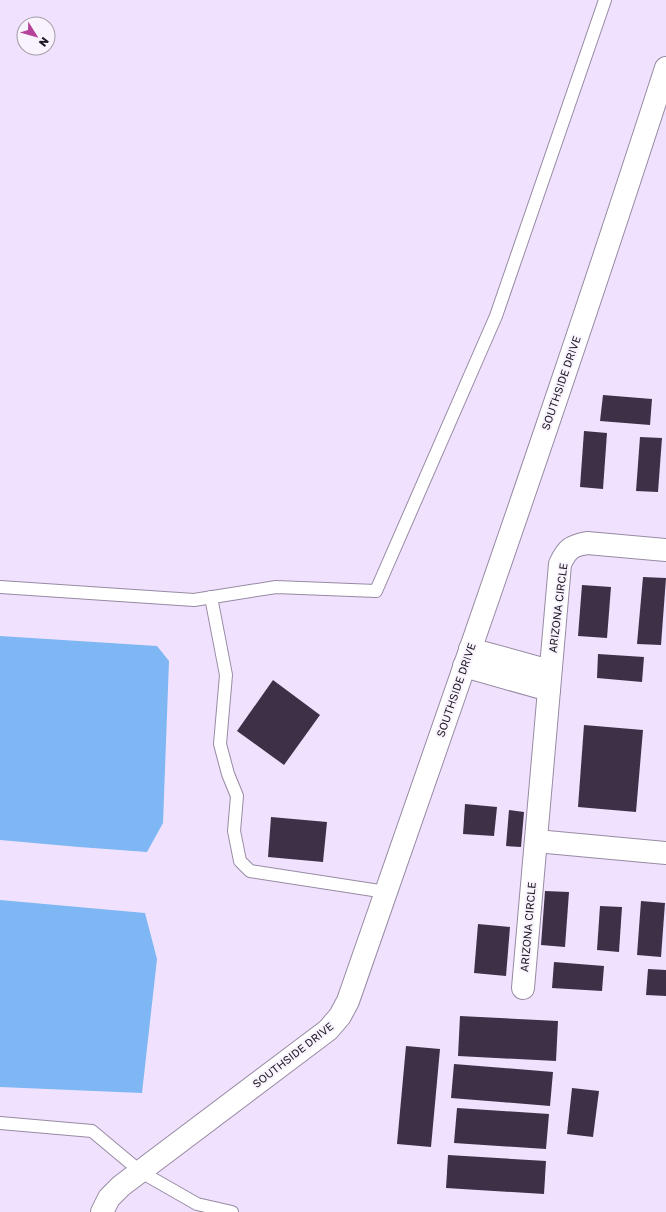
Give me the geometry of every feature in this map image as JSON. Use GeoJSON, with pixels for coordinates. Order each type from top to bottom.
{"type":"FeatureCollection","features":[{"type":"Feature","properties":{"kind":"street","name":"SOUTHSIDE DRIVE"},"geometry":{"type":"LineString","coordinates":[[102,1212],[109,1198],[121,1186],[328,1030],[340,1016],[348,1001],[624,199],[666,68]]}},
{"type":"Feature","properties":{"kind":"street","name":"ARIZONA CIRCLE"},"geometry":{"type":"LineString","coordinates":[[522,988],[560,564],[565,554],[575,545],[587,543],[666,550]]}},
{"type":"Feature","properties":{"kind":"street"},"geometry":{"type":"LineString","coordinates":[[467,658],[550,680]]}},
{"type":"Feature","properties":{"kind":"street"},"geometry":{"type":"LineString","coordinates":[[536,841],[666,853]]}},
{"type":"Feature","properties":{"kind":"lane"},"geometry":{"type":"LineString","coordinates":[[0,587],[194,600],[276,587],[376,591],[496,316],[605,0]]}},
{"type":"Feature","properties":{"kind":"lane"},"geometry":{"type":"LineString","coordinates":[[211,598],[226,675],[220,744],[228,774],[237,796],[234,831],[240,861],[250,871],[386,892]]}},
{"type":"Feature","properties":{"kind":"lane"},"geometry":{"type":"LineString","coordinates":[[0,1123],[92,1131],[141,1172],[197,1204],[232,1212]]}},
{"type":"Feature","properties":{"kind":"water"},"geometry":{"type":"Polygon","coordinates":[[[0,636],[157,646],[169,661],[163,823],[147,852],[0,840],[0,636]]]}},
{"type":"Feature","properties":{"kind":"water"},"geometry":{"type":"Polygon","coordinates":[[[0,900],[145,913],[157,959],[142,1093],[0,1087],[0,900]]]}},
{"type":"Feature","properties":{"kind":"building"},"geometry":{"type":"Polygon","coordinates":[[[603,395],[652,399],[650,425],[600,421],[603,395]]]}},
{"type":"Feature","properties":{"kind":"building"},"geometry":{"type":"Polygon","coordinates":[[[584,431],[607,433],[603,489],[580,487],[584,431]]]}},
{"type":"Feature","properties":{"kind":"building"},"geometry":{"type":"Polygon","coordinates":[[[640,437],[662,438],[658,492],[636,491],[640,437]]]}},
{"type":"Feature","properties":{"kind":"building"},"geometry":{"type":"Polygon","coordinates":[[[643,577],[666,578],[661,645],[637,644],[643,577]]]}},
{"type":"Feature","properties":{"kind":"building"},"geometry":{"type":"Polygon","coordinates":[[[582,585],[611,587],[607,638],[578,636],[582,585]]]}},
{"type":"Feature","properties":{"kind":"building"},"geometry":{"type":"Polygon","coordinates":[[[598,654],[644,657],[642,682],[597,678],[598,654]]]}},
{"type":"Feature","properties":{"kind":"building"},"geometry":{"type":"Polygon","coordinates":[[[273,680],[320,715],[284,765],[237,731],[273,680]]]}},
{"type":"Feature","properties":{"kind":"building"},"geometry":{"type":"Polygon","coordinates":[[[584,725],[643,730],[636,812],[578,807],[584,725]]]}},
{"type":"Feature","properties":{"kind":"building"},"geometry":{"type":"Polygon","coordinates":[[[465,804],[497,807],[494,836],[463,834],[465,804]]]}},
{"type":"Feature","properties":{"kind":"building"},"geometry":{"type":"Polygon","coordinates":[[[509,810],[524,812],[521,847],[506,846],[509,810]]]}},
{"type":"Feature","properties":{"kind":"building"},"geometry":{"type":"Polygon","coordinates":[[[271,817],[327,822],[323,862],[268,857],[271,817]]]}},
{"type":"Feature","properties":{"kind":"building"},"geometry":{"type":"Polygon","coordinates":[[[545,891],[569,892],[565,947],[541,945],[545,891]]]}},
{"type":"Feature","properties":{"kind":"building"},"geometry":{"type":"Polygon","coordinates":[[[641,901],[665,903],[661,957],[637,955],[641,901]]]}},
{"type":"Feature","properties":{"kind":"building"},"geometry":{"type":"Polygon","coordinates":[[[600,906],[622,907],[619,952],[597,950],[600,906]]]}},
{"type":"Feature","properties":{"kind":"building"},"geometry":{"type":"Polygon","coordinates":[[[478,924],[510,927],[506,976],[474,973],[478,924]]]}},
{"type":"Feature","properties":{"kind":"building"},"geometry":{"type":"Polygon","coordinates":[[[554,962],[604,966],[602,991],[552,988],[554,962]]]}},
{"type":"Feature","properties":{"kind":"building"},"geometry":{"type":"Polygon","coordinates":[[[648,969],[666,970],[666,996],[646,995],[648,969]]]}},
{"type":"Feature","properties":{"kind":"building"},"geometry":{"type":"Polygon","coordinates":[[[460,1016],[558,1021],[556,1061],[458,1056],[460,1016]]]}},
{"type":"Feature","properties":{"kind":"building"},"geometry":{"type":"Polygon","coordinates":[[[406,1046],[440,1049],[431,1147],[397,1144],[406,1046]]]}},
{"type":"Feature","properties":{"kind":"building"},"geometry":{"type":"Polygon","coordinates":[[[454,1064],[553,1072],[550,1106],[451,1098],[454,1064]]]}},
{"type":"Feature","properties":{"kind":"building"},"geometry":{"type":"Polygon","coordinates":[[[572,1088],[599,1091],[593,1137],[567,1134],[572,1088]]]}},
{"type":"Feature","properties":{"kind":"building"},"geometry":{"type":"Polygon","coordinates":[[[457,1108],[549,1114],[546,1149],[454,1143],[457,1108]]]}},
{"type":"Feature","properties":{"kind":"building"},"geometry":{"type":"Polygon","coordinates":[[[448,1155],[546,1161],[544,1194],[446,1188],[448,1155]]]}}]}
